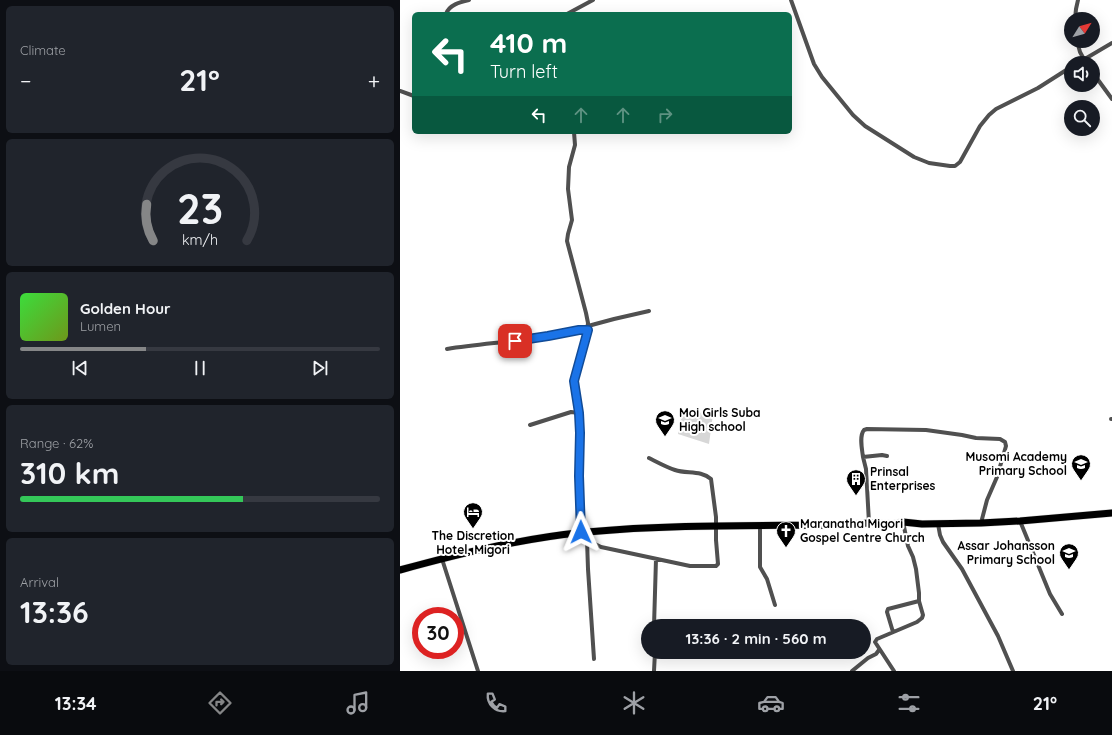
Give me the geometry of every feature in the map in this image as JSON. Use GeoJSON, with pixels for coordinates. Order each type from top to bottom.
{"type":"FeatureCollection","features":[{"type":"Feature","properties":{"kind":"highway"},"geometry":{"type":"LineString","coordinates":[[400,570],[442,558],[530,539],[584,532],[646,528],[835,525],[869,523],[894,524],[903,522],[938,524],[1020,522],[1112,513]]}},
{"type":"Feature","properties":{"kind":"street"},"geometry":{"type":"LineString","coordinates":[[447,12],[452,6],[469,0]]}},
{"type":"Feature","properties":{"kind":"street"},"geometry":{"type":"LineString","coordinates":[[572,12],[593,0]]}},
{"type":"Feature","properties":{"kind":"street"},"geometry":{"type":"LineString","coordinates":[[791,0],[812,58],[819,72],[853,115],[876,134],[914,157],[933,164],[950,166],[958,165],[980,126],[989,115],[996,109],[1042,86],[1064,72]]}},
{"type":"Feature","properties":{"kind":"street"},"geometry":{"type":"LineString","coordinates":[[1075,12],[1078,0]]}},
{"type":"Feature","properties":{"kind":"street"},"geometry":{"type":"LineString","coordinates":[[1092,56],[1112,43]]}},
{"type":"Feature","properties":{"kind":"street"},"geometry":{"type":"LineString","coordinates":[[1100,83],[1112,99]]}},
{"type":"Feature","properties":{"kind":"street"},"geometry":{"type":"LineString","coordinates":[[400,91],[412,95]]}},
{"type":"Feature","properties":{"kind":"street"},"geometry":{"type":"LineString","coordinates":[[574,134],[575,145],[569,167],[568,189],[572,220],[567,241],[586,313],[588,328],[574,381],[579,413],[579,484],[584,532],[587,540],[594,659]]}},
{"type":"Feature","properties":{"kind":"street"},"geometry":{"type":"LineString","coordinates":[[447,349],[533,338],[579,330],[614,319],[649,311]]}},
{"type":"Feature","properties":{"kind":"street"},"geometry":{"type":"LineString","coordinates":[[530,425],[570,412],[579,413]]}},
{"type":"Feature","properties":{"kind":"street"},"geometry":{"type":"LineString","coordinates":[[869,523],[866,469],[861,447],[862,433],[867,429],[926,430],[976,438],[1000,439],[1005,442],[1006,446],[997,477],[987,500],[981,523]]}},
{"type":"Feature","properties":{"kind":"street"},"geometry":{"type":"LineString","coordinates":[[863,457],[882,455],[887,456]]}},
{"type":"Feature","properties":{"kind":"street"},"geometry":{"type":"LineString","coordinates":[[587,540],[601,547],[694,566],[717,565],[719,563],[711,479],[704,474],[676,471],[649,458]]}},
{"type":"Feature","properties":{"kind":"street"},"geometry":{"type":"LineString","coordinates":[[894,671],[879,650],[875,641],[916,622],[922,618],[923,615],[919,601],[920,593],[916,569],[908,546],[903,522]]}},
{"type":"Feature","properties":{"kind":"street"},"geometry":{"type":"LineString","coordinates":[[1020,522],[1050,594],[1062,614]]}},
{"type":"Feature","properties":{"kind":"street"},"geometry":{"type":"LineString","coordinates":[[938,524],[944,546],[962,569],[998,636],[1013,671]]}},
{"type":"Feature","properties":{"kind":"street"},"geometry":{"type":"LineString","coordinates":[[760,526],[760,567],[767,579],[775,605]]}},
{"type":"Feature","properties":{"kind":"street"},"geometry":{"type":"LineString","coordinates":[[442,558],[478,671]]}},
{"type":"Feature","properties":{"kind":"street"},"geometry":{"type":"LineString","coordinates":[[654,619],[656,558]]}},
{"type":"Feature","properties":{"kind":"street"},"geometry":{"type":"LineString","coordinates":[[893,632],[887,612],[888,609],[919,601]]}},
{"type":"Feature","properties":{"kind":"street"},"geometry":{"type":"LineString","coordinates":[[852,671],[868,658],[876,654],[879,650]]}},
{"type":"Feature","properties":{"kind":"street"},"geometry":{"type":"LineString","coordinates":[[654,671],[655,659]]}},
{"type":"Feature","properties":{"kind":"shaded area"},"geometry":{"type":"Polygon","coordinates":[[[683,411],[713,414],[709,444],[678,434],[683,411]]]}},
{"type":"Feature","properties":{"kind":"place","name":"Moi Girls Suba High school"},"geometry":{"type":"Point","coordinates":[665,437]}},
{"type":"Feature","properties":{"kind":"place","name":"Musomi Academy Primary School"},"geometry":{"type":"Point","coordinates":[1081,481]}},
{"type":"Feature","properties":{"kind":"place","name":"Prinsal Enterprises"},"geometry":{"type":"Point","coordinates":[856,496]}},
{"type":"Feature","properties":{"kind":"place","name":"The Discretion Hotel, Migori"},"geometry":{"type":"Point","coordinates":[473,529]}},
{"type":"Feature","properties":{"kind":"place","name":"Maranatha Migori Gospel Centre Church"},"geometry":{"type":"Point","coordinates":[786,548]}},
{"type":"Feature","properties":{"kind":"place","name":"Assar Johansson Primary School"},"geometry":{"type":"Point","coordinates":[1069,570]}},
{"type":"Feature","properties":{"kind":"route"},"geometry":{"type":"LineString","coordinates":[[515,341],[584,329],[588,330],[574,381],[580,422],[579,476],[581,532]]}}]}
